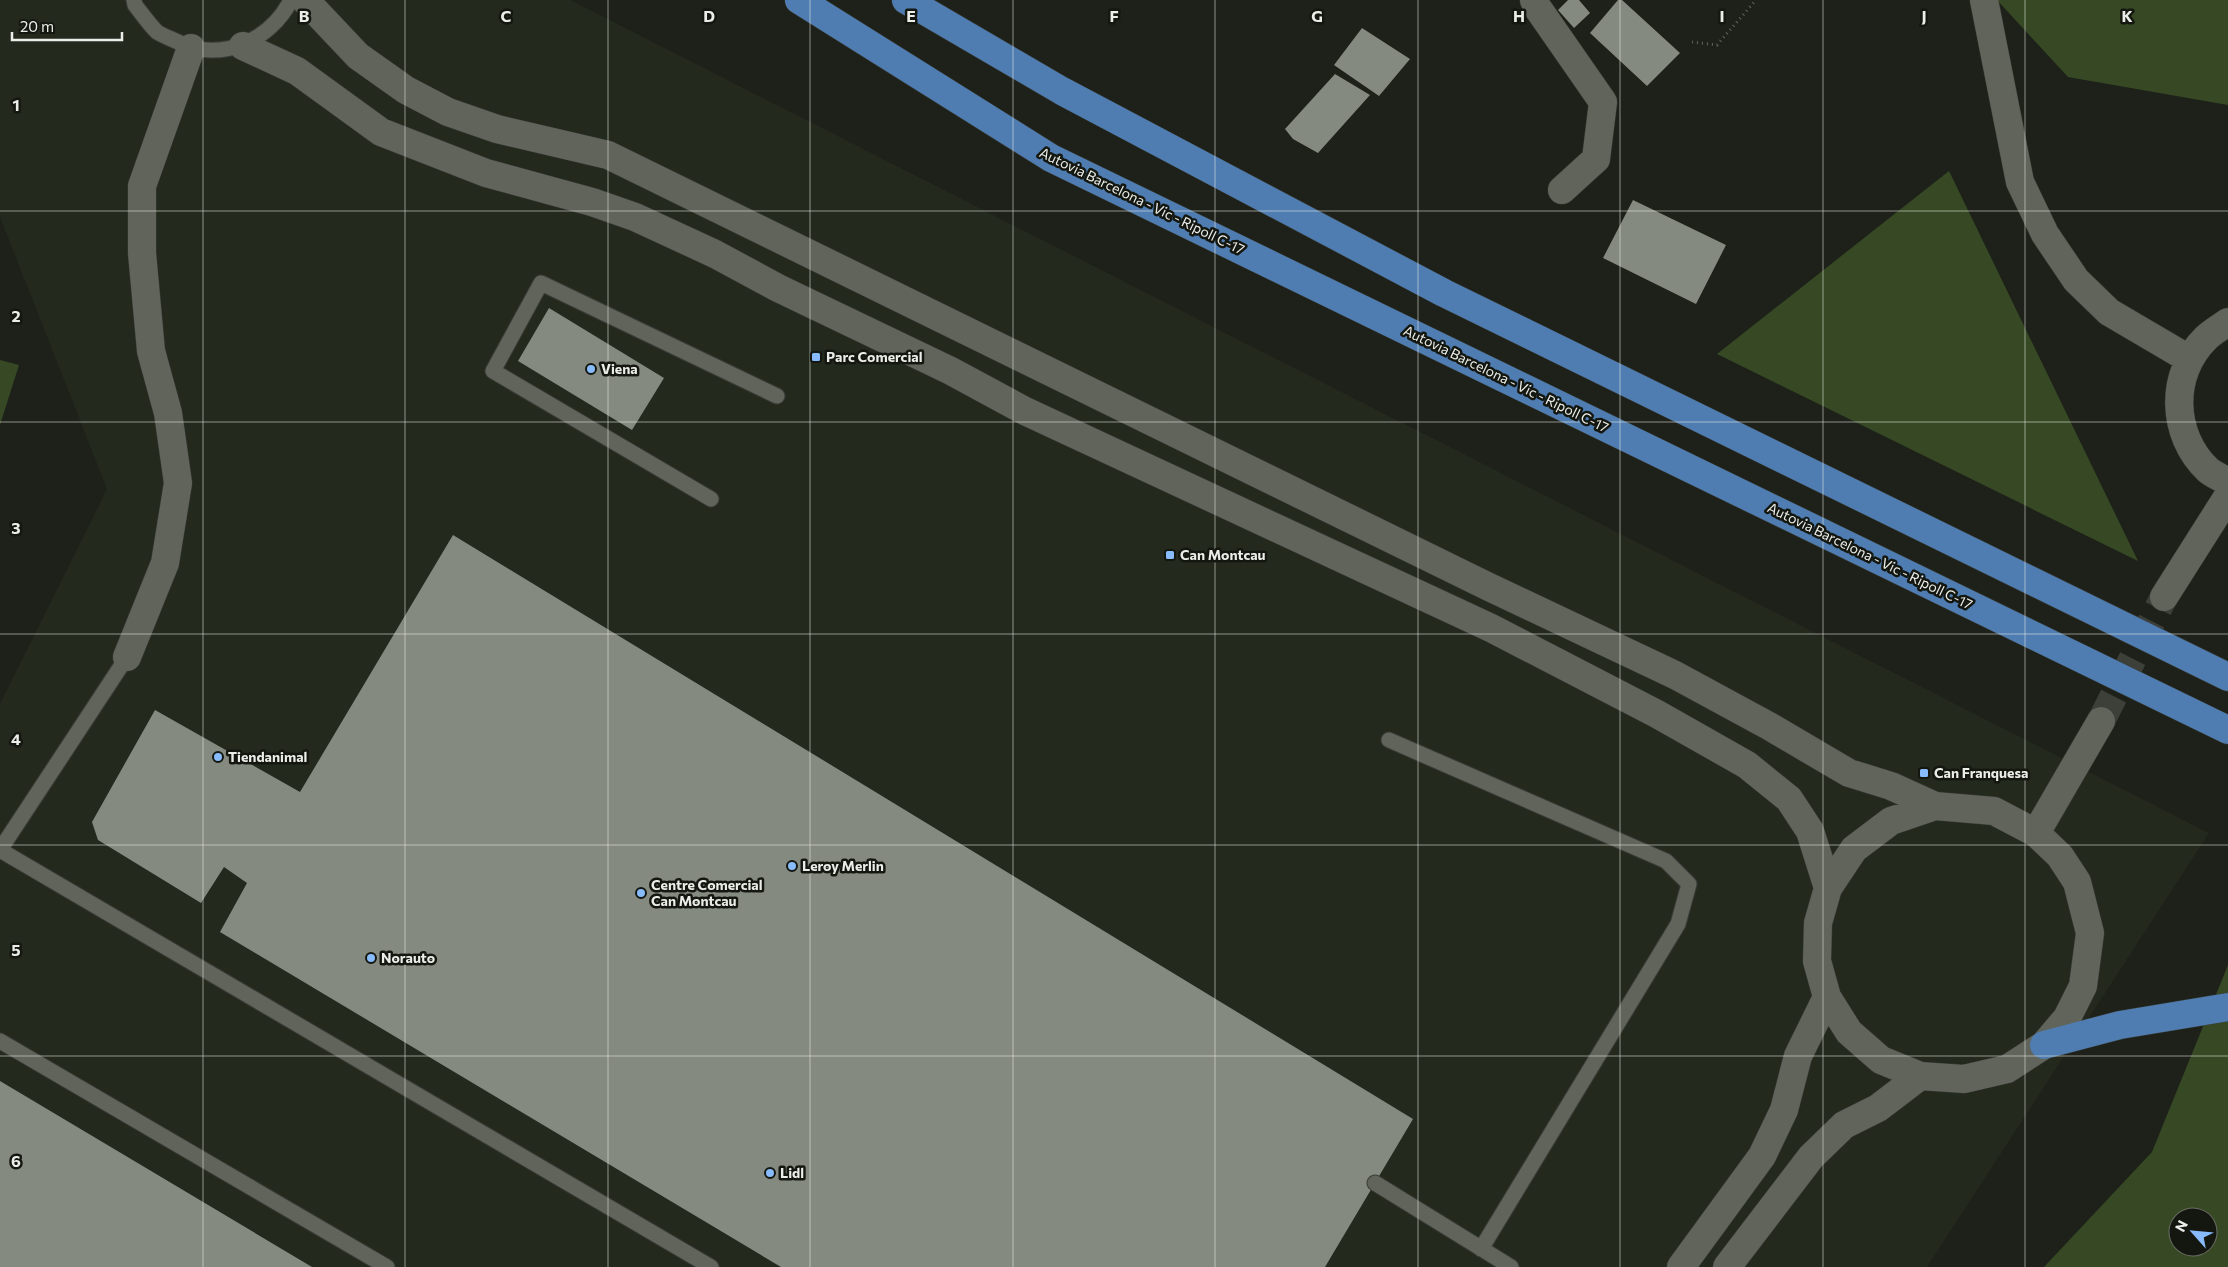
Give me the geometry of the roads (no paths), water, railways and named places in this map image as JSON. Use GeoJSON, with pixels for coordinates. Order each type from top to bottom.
{"type":"FeatureCollection","features":[{"type":"Feature","properties":{"kind":"highway","name":"Autovia Barcelona - Vic - Ripoll C-17"},"geometry":{"type":"LineString","coordinates":[[799,0],[1051,158],[2228,730]]}},
{"type":"Feature","properties":{"kind":"highway"},"geometry":{"type":"LineString","coordinates":[[906,0],[1062,91],[1444,293],[2228,677]]}},
{"type":"Feature","properties":{"kind":"highway"},"geometry":{"type":"LineString","coordinates":[[2044,1045],[2120,1024],[2228,1007]]}},
{"type":"Feature","properties":{"kind":"street"},"geometry":{"type":"LineString","coordinates":[[306,0],[358,56],[406,90],[448,112],[497,129],[608,155],[1487,586],[1675,675],[1769,726],[1849,773],[1891,786],[1935,806],[1994,811],[2036,833],[2060,856],[2077,882],[2090,933],[2083,986],[2068,1018],[2044,1045],[2007,1069],[1964,1080],[1920,1076],[1882,1060],[1849,1032],[1827,997],[1817,961],[1818,923],[1828,888],[1854,849],[1891,821],[1935,806]]}},
{"type":"Feature","properties":{"kind":"street"},"geometry":{"type":"LineString","coordinates":[[1534,0],[1537,8],[1603,102],[1596,159],[1562,190]]}},
{"type":"Feature","properties":{"kind":"street"},"geometry":{"type":"LineString","coordinates":[[1984,0],[2020,182],[2045,234],[2076,280],[2109,312],[2189,359]]}},
{"type":"Feature","properties":{"kind":"street"},"geometry":{"type":"LineString","coordinates":[[243,46],[297,71],[381,132],[486,173],[592,202],[635,216],[778,288],[951,371],[1026,412],[1491,628],[1657,714],[1747,765],[1789,799],[1810,831],[1828,888]]}},
{"type":"Feature","properties":{"kind":"street"},"geometry":{"type":"LineString","coordinates":[[126,656],[166,563],[178,483],[168,414],[151,351],[142,253],[142,186],[191,48]]}},
{"type":"Feature","properties":{"kind":"street"},"geometry":{"type":"LineString","coordinates":[[2228,322],[2206,338],[2189,359],[2179,388],[2180,418],[2190,446],[2209,470],[2228,482]]}},
{"type":"Feature","properties":{"kind":"street"},"geometry":{"type":"LineString","coordinates":[[2164,596],[2228,496]]}},
{"type":"Feature","properties":{"kind":"street"},"geometry":{"type":"LineString","coordinates":[[2036,833],[2101,720]]}},
{"type":"Feature","properties":{"kind":"street"},"geometry":{"type":"LineString","coordinates":[[1681,1267],[1762,1156],[1784,1110],[1798,1056],[1827,997]]}},
{"type":"Feature","properties":{"kind":"street"},"geometry":{"type":"LineString","coordinates":[[1727,1267],[1811,1157],[1844,1126],[1878,1108],[1920,1076]]}},
{"type":"Feature","properties":{"kind":"lane"},"geometry":{"type":"LineString","coordinates":[[134,0],[135,5],[158,33],[191,48],[216,51],[243,46],[266,33],[284,14],[292,0]]}},
{"type":"Feature","properties":{"kind":"lane"},"geometry":{"type":"LineString","coordinates":[[712,499],[493,371],[541,283],[777,396]]}},
{"type":"Feature","properties":{"kind":"lane"},"geometry":{"type":"LineString","coordinates":[[126,656],[0,850],[711,1267]]}},
{"type":"Feature","properties":{"kind":"lane"},"geometry":{"type":"LineString","coordinates":[[1389,740],[1666,861],[1689,884],[1678,924],[1481,1248]]}},
{"type":"Feature","properties":{"kind":"lane"},"geometry":{"type":"LineString","coordinates":[[0,1040],[388,1267]]}},
{"type":"Feature","properties":{"kind":"lane"},"geometry":{"type":"LineString","coordinates":[[1375,1183],[1511,1267]]}},
{"type":"Feature","properties":{"kind":"tunnel"},"geometry":{"type":"LineString","coordinates":[[2101,721],[2164,597]]}},
{"type":"Feature","properties":{"kind":"place","name":"Parc Comercial"},"geometry":{"type":"Point","coordinates":[816,357]}},
{"type":"Feature","properties":{"kind":"place","name":"Viena"},"geometry":{"type":"Point","coordinates":[591,369]}},
{"type":"Feature","properties":{"kind":"place","name":"Can Montcau"},"geometry":{"type":"Point","coordinates":[1170,555]}},
{"type":"Feature","properties":{"kind":"place","name":"Tiendanimal"},"geometry":{"type":"Point","coordinates":[218,757]}},
{"type":"Feature","properties":{"kind":"place","name":"Can Franquesa"},"geometry":{"type":"Point","coordinates":[1924,773]}},
{"type":"Feature","properties":{"kind":"place","name":"Leroy Merlin"},"geometry":{"type":"Point","coordinates":[792,866]}},
{"type":"Feature","properties":{"kind":"place","name":"Centre Comercial Can Montcau"},"geometry":{"type":"Point","coordinates":[641,893]}},
{"type":"Feature","properties":{"kind":"place","name":"Norauto"},"geometry":{"type":"Point","coordinates":[371,958]}},
{"type":"Feature","properties":{"kind":"place","name":"Lidl"},"geometry":{"type":"Point","coordinates":[770,1173]}}]}
